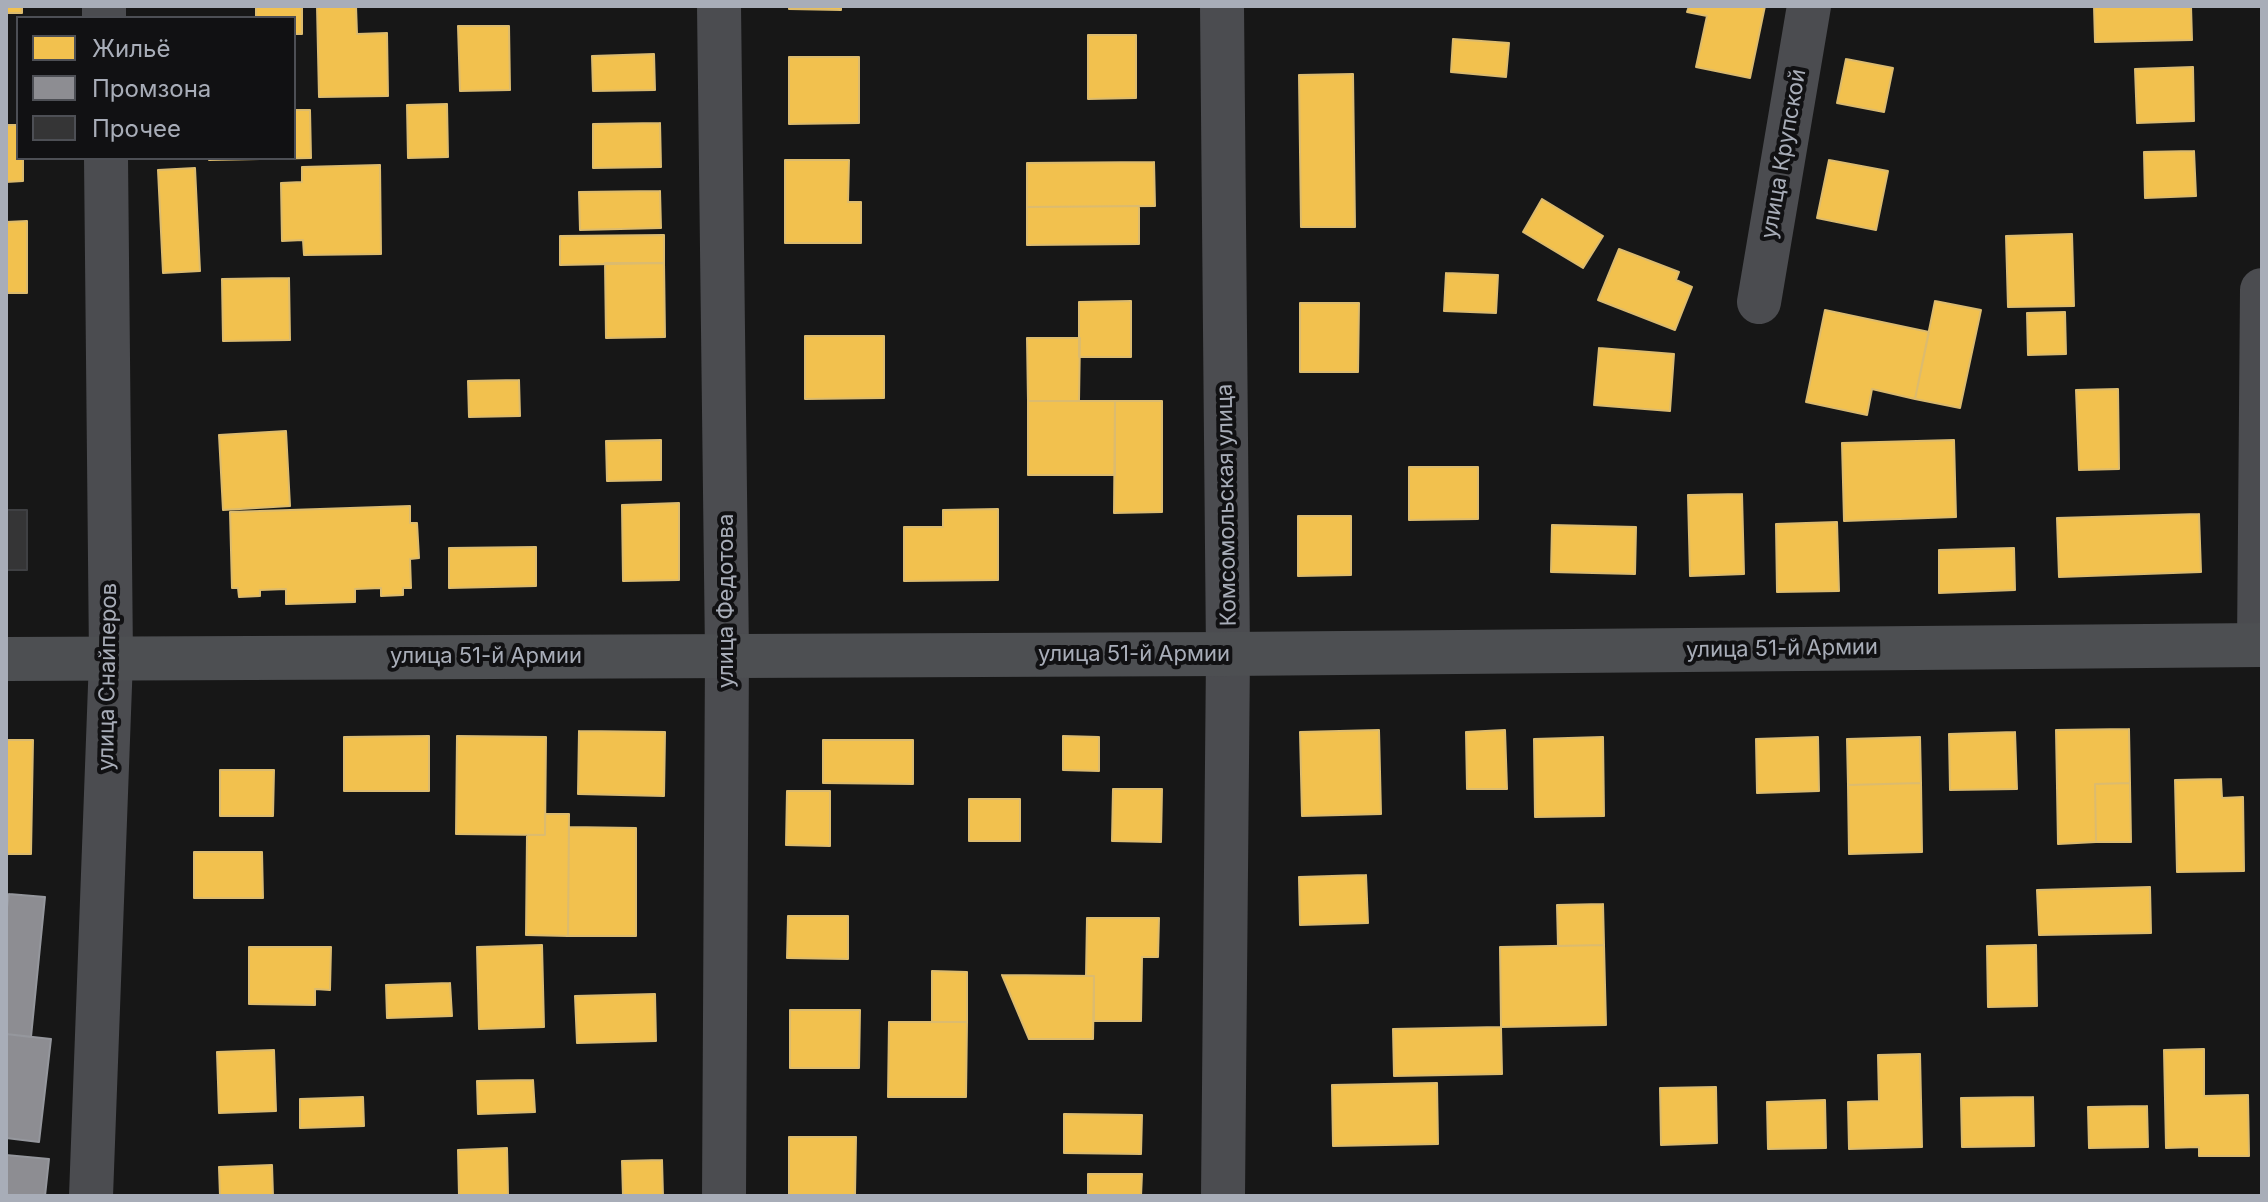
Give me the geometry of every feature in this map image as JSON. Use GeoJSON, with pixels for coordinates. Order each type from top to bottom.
{"type":"FeatureCollection","features":[{"type":"Feature","properties":{"kind":"main road","name":"улица 51-й Армии"},"geometry":{"type":"LineString","coordinates":[[6,659],[1228,654],[2260,645]]}},
{"type":"Feature","properties":{"kind":"street","name":"улица Федотова"},"geometry":{"type":"LineString","coordinates":[[719,6],[727,654],[724,1196]]}},
{"type":"Feature","properties":{"kind":"street","name":"Комсомольская улица"},"geometry":{"type":"LineString","coordinates":[[1222,6],[1228,654],[1223,1196]]}},
{"type":"Feature","properties":{"kind":"street","name":"улица Крупской"},"geometry":{"type":"LineString","coordinates":[[1759,302],[1809,6]]}},
{"type":"Feature","properties":{"kind":"street","name":"улица Снайперов"},"geometry":{"type":"LineString","coordinates":[[91,1196],[111,659],[106,160]]}},
{"type":"Feature","properties":{"kind":"street"},"geometry":{"type":"LineString","coordinates":[[2260,645],[2262,290]]}},
{"type":"Feature","properties":{"kind":"building: Жильё"},"geometry":{"type":"Polygon","coordinates":[[[6,6],[22,6],[22,13],[6,13],[6,6]]]}},
{"type":"Feature","properties":{"kind":"building: Жильё"},"geometry":{"type":"Polygon","coordinates":[[[256,6],[302,6],[302,34],[296,34],[296,16],[256,16],[256,6]]]}},
{"type":"Feature","properties":{"kind":"building: Жильё"},"geometry":{"type":"Polygon","coordinates":[[[317,6],[356,6],[357,34],[387,33],[388,96],[319,97],[317,6]]]}},
{"type":"Feature","properties":{"kind":"building: Жильё"},"geometry":{"type":"Polygon","coordinates":[[[789,6],[841,6],[841,10],[789,9],[789,6]]]}},
{"type":"Feature","properties":{"kind":"building: Жильё"},"geometry":{"type":"Polygon","coordinates":[[[1689,6],[1765,6],[1750,78],[1696,67],[1707,16],[1687,12],[1689,6]]]}},
{"type":"Feature","properties":{"kind":"building: Жильё"},"geometry":{"type":"Polygon","coordinates":[[[2094,6],[2191,6],[2192,40],[2095,42],[2094,6]]]}},
{"type":"Feature","properties":{"kind":"building: Жильё"},"geometry":{"type":"Polygon","coordinates":[[[458,26],[509,26],[510,90],[460,91],[458,26]]]}},
{"type":"Feature","properties":{"kind":"building: Жильё"},"geometry":{"type":"Polygon","coordinates":[[[1088,35],[1136,35],[1136,98],[1088,99],[1088,35]]]}},
{"type":"Feature","properties":{"kind":"building: Жильё"},"geometry":{"type":"Polygon","coordinates":[[[1453,39],[1509,43],[1506,77],[1451,72],[1453,39]]]}},
{"type":"Feature","properties":{"kind":"building: Жильё"},"geometry":{"type":"Polygon","coordinates":[[[654,54],[655,90],[593,91],[592,56],[654,54]]]}},
{"type":"Feature","properties":{"kind":"building: Жильё"},"geometry":{"type":"Polygon","coordinates":[[[789,57],[859,57],[859,123],[789,124],[789,57]]]}},
{"type":"Feature","properties":{"kind":"building: Жильё"},"geometry":{"type":"Polygon","coordinates":[[[1846,59],[1893,68],[1884,112],[1837,103],[1846,59]]]}},
{"type":"Feature","properties":{"kind":"building: Жильё"},"geometry":{"type":"Polygon","coordinates":[[[2193,67],[2194,121],[2137,123],[2135,69],[2193,67]]]}},
{"type":"Feature","properties":{"kind":"building: Жильё"},"geometry":{"type":"Polygon","coordinates":[[[1353,74],[1355,227],[1301,227],[1299,75],[1353,74]]]}},
{"type":"Feature","properties":{"kind":"building: Жильё"},"geometry":{"type":"Polygon","coordinates":[[[447,104],[448,157],[408,158],[407,105],[447,104]]]}},
{"type":"Feature","properties":{"kind":"building: Жильё"},"geometry":{"type":"Polygon","coordinates":[[[296,110],[310,110],[311,158],[296,158],[296,110]]]}},
{"type":"Feature","properties":{"kind":"building: Жильё"},"geometry":{"type":"Polygon","coordinates":[[[660,123],[661,167],[593,168],[593,124],[660,123]]]}},
{"type":"Feature","properties":{"kind":"building: Жильё"},"geometry":{"type":"Polygon","coordinates":[[[6,125],[16,125],[16,160],[23,160],[23,181],[6,182],[6,125]]]}},
{"type":"Feature","properties":{"kind":"building: Жильё"},"geometry":{"type":"Polygon","coordinates":[[[2194,151],[2196,196],[2145,198],[2144,152],[2194,151]]]}},
{"type":"Feature","properties":{"kind":"building: Жильё"},"geometry":{"type":"Polygon","coordinates":[[[785,160],[849,160],[848,202],[861,202],[861,243],[785,243],[785,160]]]}},
{"type":"Feature","properties":{"kind":"building: Жильё"},"geometry":{"type":"Polygon","coordinates":[[[1829,160],[1888,171],[1876,230],[1817,218],[1829,160]]]}},
{"type":"Feature","properties":{"kind":"building: Жильё"},"geometry":{"type":"Polygon","coordinates":[[[1154,162],[1155,206],[1027,207],[1027,163],[1154,162]]]}},
{"type":"Feature","properties":{"kind":"building: Жильё"},"geometry":{"type":"Polygon","coordinates":[[[380,165],[381,254],[304,255],[303,240],[282,241],[281,183],[302,182],[302,167],[380,165]]]}},
{"type":"Feature","properties":{"kind":"building: Жильё"},"geometry":{"type":"Polygon","coordinates":[[[195,168],[200,271],[163,273],[158,170],[195,168]]]}},
{"type":"Feature","properties":{"kind":"building: Жильё"},"geometry":{"type":"Polygon","coordinates":[[[660,191],[661,228],[580,230],[579,192],[660,191]]]}},
{"type":"Feature","properties":{"kind":"building: Жильё"},"geometry":{"type":"Polygon","coordinates":[[[1542,199],[1603,236],[1583,268],[1523,232],[1542,199]]]}},
{"type":"Feature","properties":{"kind":"building: Жильё"},"geometry":{"type":"Polygon","coordinates":[[[1139,206],[1139,244],[1027,245],[1027,207],[1139,206]]]}},
{"type":"Feature","properties":{"kind":"building: Жильё"},"geometry":{"type":"Polygon","coordinates":[[[27,221],[27,293],[6,293],[6,222],[27,221]]]}},
{"type":"Feature","properties":{"kind":"building: Жильё"},"geometry":{"type":"Polygon","coordinates":[[[2072,234],[2074,306],[2008,307],[2006,236],[2072,234]]]}},
{"type":"Feature","properties":{"kind":"building: Жильё"},"geometry":{"type":"Polygon","coordinates":[[[664,235],[664,263],[560,265],[560,236],[664,235]]]}},
{"type":"Feature","properties":{"kind":"building: Жильё"},"geometry":{"type":"Polygon","coordinates":[[[1619,249],[1679,272],[1676,280],[1692,287],[1675,330],[1598,300],[1619,249]]]}},
{"type":"Feature","properties":{"kind":"building: Жильё"},"geometry":{"type":"Polygon","coordinates":[[[605,263],[664,263],[665,337],[606,338],[605,263]]]}},
{"type":"Feature","properties":{"kind":"building: Жильё"},"geometry":{"type":"Polygon","coordinates":[[[1446,273],[1498,275],[1496,313],[1444,311],[1446,273]]]}},
{"type":"Feature","properties":{"kind":"building: Жильё"},"geometry":{"type":"Polygon","coordinates":[[[289,278],[290,340],[223,341],[222,279],[289,278]]]}},
{"type":"Feature","properties":{"kind":"building: Жильё"},"geometry":{"type":"Polygon","coordinates":[[[1131,301],[1131,357],[1079,357],[1079,302],[1131,301]]]}},
{"type":"Feature","properties":{"kind":"building: Жильё"},"geometry":{"type":"Polygon","coordinates":[[[1935,301],[1981,310],[1960,408],[1915,399],[1935,301]]]}},
{"type":"Feature","properties":{"kind":"building: Жильё"},"geometry":{"type":"Polygon","coordinates":[[[1300,303],[1359,303],[1358,372],[1300,372],[1300,303]]]}},
{"type":"Feature","properties":{"kind":"building: Жильё"},"geometry":{"type":"Polygon","coordinates":[[[1825,310],[1929,332],[1915,399],[1872,389],[1867,415],[1806,402],[1825,310]]]}},
{"type":"Feature","properties":{"kind":"building: Жильё"},"geometry":{"type":"Polygon","coordinates":[[[2065,312],[2066,354],[2028,355],[2027,313],[2065,312]]]}},
{"type":"Feature","properties":{"kind":"building: Жильё"},"geometry":{"type":"Polygon","coordinates":[[[805,336],[884,336],[884,398],[805,399],[805,336]]]}},
{"type":"Feature","properties":{"kind":"building: Жильё"},"geometry":{"type":"Polygon","coordinates":[[[1027,338],[1080,338],[1079,401],[1028,401],[1027,338]]]}},
{"type":"Feature","properties":{"kind":"building: Жильё"},"geometry":{"type":"Polygon","coordinates":[[[1599,348],[1674,354],[1670,411],[1594,405],[1599,348]]]}},
{"type":"Feature","properties":{"kind":"building: Жильё"},"geometry":{"type":"Polygon","coordinates":[[[519,380],[520,416],[469,417],[468,381],[519,380]]]}},
{"type":"Feature","properties":{"kind":"building: Жильё"},"geometry":{"type":"Polygon","coordinates":[[[2118,389],[2119,469],[2079,470],[2076,390],[2118,389]]]}},
{"type":"Feature","properties":{"kind":"building: Жильё"},"geometry":{"type":"Polygon","coordinates":[[[1028,401],[1115,401],[1115,475],[1028,475],[1028,401]]]}},
{"type":"Feature","properties":{"kind":"building: Жильё"},"geometry":{"type":"Polygon","coordinates":[[[1115,401],[1162,401],[1162,512],[1114,513],[1115,401]]]}},
{"type":"Feature","properties":{"kind":"building: Жильё"},"geometry":{"type":"Polygon","coordinates":[[[286,431],[290,506],[223,510],[219,435],[286,431]]]}},
{"type":"Feature","properties":{"kind":"building: Жильё"},"geometry":{"type":"Polygon","coordinates":[[[661,440],[661,480],[607,481],[606,441],[661,440]]]}},
{"type":"Feature","properties":{"kind":"building: Жильё"},"geometry":{"type":"Polygon","coordinates":[[[1954,440],[1956,517],[1844,521],[1842,443],[1954,440]]]}},
{"type":"Feature","properties":{"kind":"building: Жильё"},"geometry":{"type":"Polygon","coordinates":[[[1409,467],[1478,467],[1478,519],[1409,520],[1409,467]]]}},
{"type":"Feature","properties":{"kind":"building: Жильё"},"geometry":{"type":"Polygon","coordinates":[[[1742,494],[1744,574],[1690,576],[1688,495],[1742,494]]]}},
{"type":"Feature","properties":{"kind":"building: Жильё"},"geometry":{"type":"Polygon","coordinates":[[[679,503],[679,580],[623,581],[622,505],[679,503]]]}},
{"type":"Feature","properties":{"kind":"building: Жильё"},"geometry":{"type":"Polygon","coordinates":[[[410,506],[410,523],[417,523],[419,558],[410,559],[411,588],[403,588],[403,595],[381,596],[381,588],[355,589],[355,602],[286,604],[286,589],[260,590],[260,596],[239,597],[238,588],[232,588],[230,512],[410,506]]]}},
{"type":"Feature","properties":{"kind":"building: Жильё"},"geometry":{"type":"Polygon","coordinates":[[[998,509],[998,580],[904,581],[904,527],[943,527],[943,510],[998,509]]]}},
{"type":"Feature","properties":{"kind":"building: Жильё"},"geometry":{"type":"Polygon","coordinates":[[[2199,514],[2201,572],[2059,577],[2057,518],[2199,514]]]}},
{"type":"Feature","properties":{"kind":"building: Жильё"},"geometry":{"type":"Polygon","coordinates":[[[1298,516],[1351,516],[1351,575],[1298,576],[1298,516]]]}},
{"type":"Feature","properties":{"kind":"building: Жильё"},"geometry":{"type":"Polygon","coordinates":[[[1837,522],[1839,591],[1777,592],[1776,524],[1837,522]]]}},
{"type":"Feature","properties":{"kind":"building: Жильё"},"geometry":{"type":"Polygon","coordinates":[[[1552,525],[1636,527],[1635,574],[1551,572],[1552,525]]]}},
{"type":"Feature","properties":{"kind":"building: Жильё"},"geometry":{"type":"Polygon","coordinates":[[[536,547],[536,586],[449,588],[449,548],[536,547]]]}},
{"type":"Feature","properties":{"kind":"building: Жильё"},"geometry":{"type":"Polygon","coordinates":[[[2014,548],[2015,590],[1939,593],[1939,550],[2014,548]]]}},
{"type":"Feature","properties":{"kind":"building: Жильё"},"geometry":{"type":"Polygon","coordinates":[[[2129,729],[2130,783],[2095,784],[2096,842],[2058,844],[2056,730],[2129,729]]]}},
{"type":"Feature","properties":{"kind":"building: Жильё"},"geometry":{"type":"Polygon","coordinates":[[[1379,730],[1381,814],[1302,816],[1300,732],[1379,730]]]}},
{"type":"Feature","properties":{"kind":"building: Жильё"},"geometry":{"type":"Polygon","coordinates":[[[1505,730],[1507,789],[1467,789],[1466,732],[1505,730]]]}},
{"type":"Feature","properties":{"kind":"building: Жильё"},"geometry":{"type":"Polygon","coordinates":[[[579,731],[665,732],[664,796],[578,794],[579,731]]]}},
{"type":"Feature","properties":{"kind":"building: Жильё"},"geometry":{"type":"Polygon","coordinates":[[[2015,732],[2017,789],[1950,790],[1949,734],[2015,732]]]}},
{"type":"Feature","properties":{"kind":"building: Жильё"},"geometry":{"type":"Polygon","coordinates":[[[429,736],[429,791],[344,791],[344,737],[429,736]]]}},
{"type":"Feature","properties":{"kind":"building: Жильё"},"geometry":{"type":"Polygon","coordinates":[[[457,736],[546,737],[545,835],[456,834],[457,736]]]}},
{"type":"Feature","properties":{"kind":"building: Жильё"},"geometry":{"type":"Polygon","coordinates":[[[1063,736],[1099,737],[1099,771],[1063,770],[1063,736]]]}},
{"type":"Feature","properties":{"kind":"building: Жильё"},"geometry":{"type":"Polygon","coordinates":[[[1603,737],[1604,816],[1535,817],[1534,739],[1603,737]]]}},
{"type":"Feature","properties":{"kind":"building: Жильё"},"geometry":{"type":"Polygon","coordinates":[[[1818,737],[1819,791],[1757,793],[1756,739],[1818,737]]]}},
{"type":"Feature","properties":{"kind":"building: Жильё"},"geometry":{"type":"Polygon","coordinates":[[[1920,737],[1921,783],[1848,785],[1847,739],[1920,737]]]}},
{"type":"Feature","properties":{"kind":"building: Жильё"},"geometry":{"type":"Polygon","coordinates":[[[6,740],[33,740],[31,854],[6,854],[6,740]]]}},
{"type":"Feature","properties":{"kind":"building: Жильё"},"geometry":{"type":"Polygon","coordinates":[[[823,740],[913,740],[913,784],[823,783],[823,740]]]}},
{"type":"Feature","properties":{"kind":"building: Жильё"},"geometry":{"type":"Polygon","coordinates":[[[220,770],[274,770],[273,816],[220,816],[220,770]]]}},
{"type":"Feature","properties":{"kind":"building: Жильё"},"geometry":{"type":"Polygon","coordinates":[[[2221,779],[2222,798],[2243,797],[2244,871],[2177,872],[2175,780],[2221,779]]]}},
{"type":"Feature","properties":{"kind":"building: Жильё"},"geometry":{"type":"Polygon","coordinates":[[[1921,783],[1922,852],[1849,854],[1848,785],[1921,783]]]}},
{"type":"Feature","properties":{"kind":"building: Жильё"},"geometry":{"type":"Polygon","coordinates":[[[2130,783],[2131,842],[2096,842],[2095,784],[2130,783]]]}},
{"type":"Feature","properties":{"kind":"building: Жильё"},"geometry":{"type":"Polygon","coordinates":[[[1113,789],[1162,789],[1161,842],[1112,841],[1113,789]]]}},
{"type":"Feature","properties":{"kind":"building: Жильё"},"geometry":{"type":"Polygon","coordinates":[[[787,791],[830,791],[830,846],[786,845],[787,791]]]}},
{"type":"Feature","properties":{"kind":"building: Жильё"},"geometry":{"type":"Polygon","coordinates":[[[969,799],[1020,799],[1020,841],[969,841],[969,799]]]}},
{"type":"Feature","properties":{"kind":"building: Жильё"},"geometry":{"type":"Polygon","coordinates":[[[545,814],[569,814],[568,936],[526,935],[527,835],[545,835],[545,814]]]}},
{"type":"Feature","properties":{"kind":"building: Жильё"},"geometry":{"type":"Polygon","coordinates":[[[569,827],[636,828],[636,936],[568,936],[569,827]]]}},
{"type":"Feature","properties":{"kind":"building: Жильё"},"geometry":{"type":"Polygon","coordinates":[[[194,852],[262,852],[263,898],[194,898],[194,852]]]}},
{"type":"Feature","properties":{"kind":"building: Жильё"},"geometry":{"type":"Polygon","coordinates":[[[1366,875],[1368,923],[1300,925],[1299,877],[1366,875]]]}},
{"type":"Feature","properties":{"kind":"building: Жильё"},"geometry":{"type":"Polygon","coordinates":[[[2150,887],[2151,933],[2039,935],[2037,890],[2150,887]]]}},
{"type":"Feature","properties":{"kind":"building: Жильё"},"geometry":{"type":"Polygon","coordinates":[[[1603,904],[1604,945],[1558,946],[1557,905],[1603,904]]]}},
{"type":"Feature","properties":{"kind":"building: Жильё"},"geometry":{"type":"Polygon","coordinates":[[[788,916],[848,916],[848,959],[787,958],[788,916]]]}},
{"type":"Feature","properties":{"kind":"building: Жильё"},"geometry":{"type":"Polygon","coordinates":[[[1087,918],[1159,918],[1158,957],[1142,957],[1141,1021],[1094,1021],[1094,976],[1086,976],[1087,918]]]}},
{"type":"Feature","properties":{"kind":"building: Жильё"},"geometry":{"type":"Polygon","coordinates":[[[542,945],[544,1027],[479,1029],[477,947],[542,945]]]}},
{"type":"Feature","properties":{"kind":"building: Жильё"},"geometry":{"type":"Polygon","coordinates":[[[1604,945],[1606,1025],[1501,1027],[1500,947],[1604,945]]]}},
{"type":"Feature","properties":{"kind":"building: Жильё"},"geometry":{"type":"Polygon","coordinates":[[[2036,945],[2037,1006],[1988,1007],[1987,946],[2036,945]]]}},
{"type":"Feature","properties":{"kind":"building: Жильё"},"geometry":{"type":"Polygon","coordinates":[[[249,947],[331,947],[330,990],[315,989],[315,1005],[249,1004],[249,947]]]}},
{"type":"Feature","properties":{"kind":"building: Жильё"},"geometry":{"type":"Polygon","coordinates":[[[932,971],[967,972],[967,1022],[932,1022],[932,971]]]}},
{"type":"Feature","properties":{"kind":"building: Жильё"},"geometry":{"type":"Polygon","coordinates":[[[1002,975],[1094,976],[1093,1039],[1029,1039],[1002,975]]]}},
{"type":"Feature","properties":{"kind":"building: Жильё"},"geometry":{"type":"Polygon","coordinates":[[[450,983],[452,1016],[387,1018],[386,985],[450,983]]]}},
{"type":"Feature","properties":{"kind":"building: Жильё"},"geometry":{"type":"Polygon","coordinates":[[[655,994],[656,1041],[577,1043],[575,996],[655,994]]]}},
{"type":"Feature","properties":{"kind":"building: Жильё"},"geometry":{"type":"Polygon","coordinates":[[[790,1010],[860,1010],[859,1068],[790,1068],[790,1010]]]}},
{"type":"Feature","properties":{"kind":"building: Жильё"},"geometry":{"type":"Polygon","coordinates":[[[889,1022],[967,1022],[966,1097],[888,1097],[889,1022]]]}},
{"type":"Feature","properties":{"kind":"building: Жильё"},"geometry":{"type":"Polygon","coordinates":[[[1501,1027],[1502,1074],[1394,1076],[1393,1029],[1501,1027]]]}},
{"type":"Feature","properties":{"kind":"building: Жильё"},"geometry":{"type":"Polygon","coordinates":[[[2204,1049],[2204,1096],[2248,1095],[2249,1156],[2199,1156],[2199,1147],[2166,1148],[2164,1050],[2204,1049]]]}},
{"type":"Feature","properties":{"kind":"building: Жильё"},"geometry":{"type":"Polygon","coordinates":[[[274,1050],[276,1111],[219,1113],[217,1052],[274,1050]]]}},
{"type":"Feature","properties":{"kind":"building: Жильё"},"geometry":{"type":"Polygon","coordinates":[[[1920,1054],[1922,1147],[1849,1149],[1848,1102],[1879,1101],[1878,1055],[1920,1054]]]}},
{"type":"Feature","properties":{"kind":"building: Жильё"},"geometry":{"type":"Polygon","coordinates":[[[533,1080],[535,1112],[478,1114],[477,1081],[533,1080]]]}},
{"type":"Feature","properties":{"kind":"building: Жильё"},"geometry":{"type":"Polygon","coordinates":[[[1437,1083],[1438,1144],[1333,1146],[1332,1085],[1437,1083]]]}},
{"type":"Feature","properties":{"kind":"building: Жильё"},"geometry":{"type":"Polygon","coordinates":[[[1716,1087],[1717,1143],[1661,1145],[1660,1088],[1716,1087]]]}},
{"type":"Feature","properties":{"kind":"building: Жильё"},"geometry":{"type":"Polygon","coordinates":[[[363,1097],[364,1126],[300,1128],[300,1099],[363,1097]]]}},
{"type":"Feature","properties":{"kind":"building: Жильё"},"geometry":{"type":"Polygon","coordinates":[[[2033,1097],[2034,1146],[1962,1147],[1961,1098],[2033,1097]]]}},
{"type":"Feature","properties":{"kind":"building: Жильё"},"geometry":{"type":"Polygon","coordinates":[[[1825,1100],[1826,1148],[1768,1149],[1767,1102],[1825,1100]]]}},
{"type":"Feature","properties":{"kind":"building: Жильё"},"geometry":{"type":"Polygon","coordinates":[[[2147,1106],[2148,1147],[2089,1148],[2088,1107],[2147,1106]]]}},
{"type":"Feature","properties":{"kind":"building: Жильё"},"geometry":{"type":"Polygon","coordinates":[[[1064,1114],[1142,1115],[1141,1154],[1064,1153],[1064,1114]]]}},
{"type":"Feature","properties":{"kind":"building: Жильё"},"geometry":{"type":"Polygon","coordinates":[[[789,1137],[856,1137],[855,1195],[789,1195],[789,1137]]]}},
{"type":"Feature","properties":{"kind":"building: Жильё"},"geometry":{"type":"Polygon","coordinates":[[[507,1148],[508,1195],[459,1196],[458,1150],[507,1148]]]}},
{"type":"Feature","properties":{"kind":"building: Жильё"},"geometry":{"type":"Polygon","coordinates":[[[662,1160],[663,1196],[623,1196],[622,1161],[662,1160]]]}},
{"type":"Feature","properties":{"kind":"building: Жильё"},"geometry":{"type":"Polygon","coordinates":[[[272,1165],[273,1196],[220,1196],[219,1167],[272,1165]]]}},
{"type":"Feature","properties":{"kind":"building: Жильё"},"geometry":{"type":"Polygon","coordinates":[[[1088,1174],[1142,1174],[1141,1196],[1088,1196],[1088,1174]]]}},
{"type":"Feature","properties":{"kind":"building: Промзона"},"geometry":{"type":"Polygon","coordinates":[[[9,894],[45,897],[31,1037],[6,1034],[6,915],[9,894]]]}},
{"type":"Feature","properties":{"kind":"building: Промзона"},"geometry":{"type":"Polygon","coordinates":[[[6,1034],[51,1039],[39,1142],[6,1138],[6,1034]]]}},
{"type":"Feature","properties":{"kind":"building: Промзона"},"geometry":{"type":"Polygon","coordinates":[[[6,1155],[49,1159],[45,1196],[6,1196],[6,1155]]]}},
{"type":"Feature","properties":{"kind":"building: Прочее"},"geometry":{"type":"Polygon","coordinates":[[[6,510],[27,510],[27,570],[6,570],[6,510]]]}}]}
